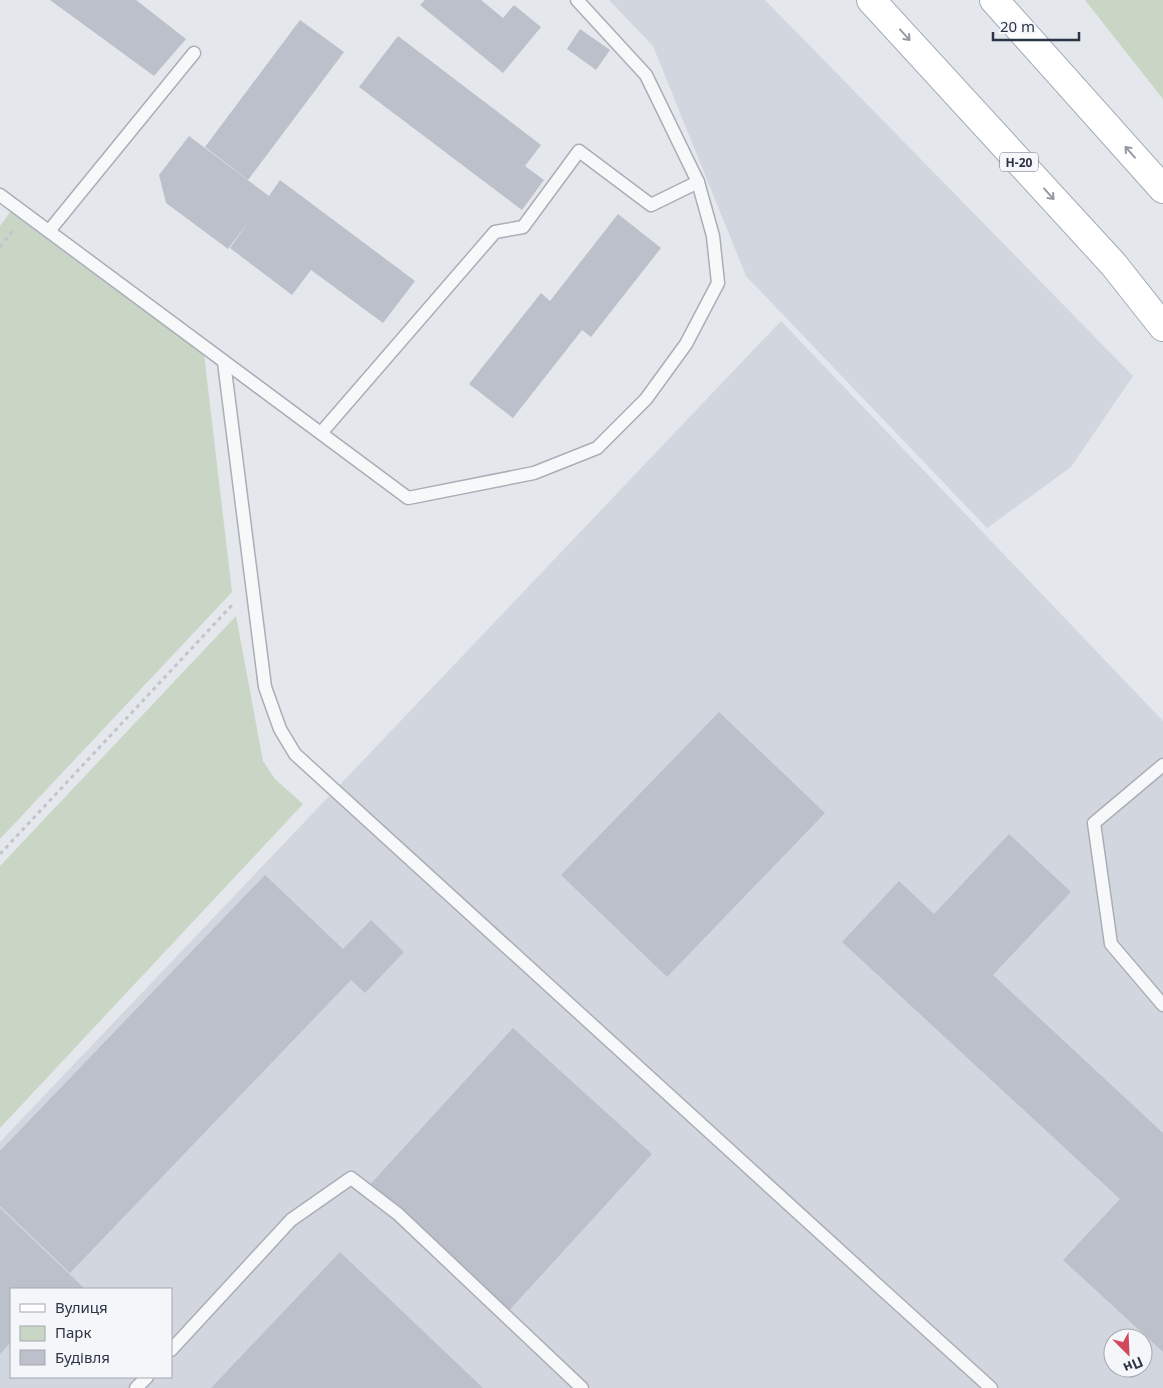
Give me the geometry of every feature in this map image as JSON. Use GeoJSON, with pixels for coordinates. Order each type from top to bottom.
{"type":"FeatureCollection","features":[{"type":"Feature","properties":{"kind":"main road","name":"Н-20"},"geometry":{"type":"LineString","coordinates":[[871,0],[1114,265],[1163,328]]}},
{"type":"Feature","properties":{"kind":"main road"},"geometry":{"type":"LineString","coordinates":[[994,0],[1163,189]]}},
{"type":"Feature","properties":{"kind":"lane"},"geometry":{"type":"LineString","coordinates":[[0,195],[408,498],[534,473],[597,448],[646,399],[686,344],[718,283],[713,236],[698,182],[646,75],[578,0]]}},
{"type":"Feature","properties":{"kind":"lane"},"geometry":{"type":"LineString","coordinates":[[49,231],[194,53]]}},
{"type":"Feature","properties":{"kind":"lane"},"geometry":{"type":"LineString","coordinates":[[321,433],[495,232],[523,227],[579,152],[651,205],[698,182]]}},
{"type":"Feature","properties":{"kind":"lane"},"geometry":{"type":"LineString","coordinates":[[224,362],[265,687],[280,729],[295,754],[991,1388]]}},
{"type":"Feature","properties":{"kind":"lane"},"geometry":{"type":"LineString","coordinates":[[1163,765],[1094,823],[1111,944],[1163,1005]]}},
{"type":"Feature","properties":{"kind":"lane"},"geometry":{"type":"LineString","coordinates":[[172,1349],[291,1220],[352,1178],[398,1214],[582,1388]]}},
{"type":"Feature","properties":{"kind":"lane"},"geometry":{"type":"LineString","coordinates":[[136,1388],[146,1378]]}},
{"type":"Feature","properties":{"kind":"path"},"geometry":{"type":"LineString","coordinates":[[0,854],[252,583]]}},
{"type":"Feature","properties":{"kind":"shaded area"},"geometry":{"type":"Polygon","coordinates":[[[609,0],[765,0],[1133,376],[1071,467],[987,528],[746,276],[653,46],[609,0]]]}},
{"type":"Feature","properties":{"kind":"shaded area"},"geometry":{"type":"Polygon","coordinates":[[[781,321],[1163,721],[1163,1388],[0,1388],[0,1142],[781,321]]]}},
{"type":"Feature","properties":{"kind":"green space"},"geometry":{"type":"Polygon","coordinates":[[[1085,0],[1163,0],[1163,99],[1085,0]]]}},
{"type":"Feature","properties":{"kind":"green space"},"geometry":{"type":"Polygon","coordinates":[[[11,211],[204,354],[232,592],[0,839],[0,226],[11,211]]]}},
{"type":"Feature","properties":{"kind":"green space"},"geometry":{"type":"Polygon","coordinates":[[[236,616],[263,761],[275,779],[303,804],[0,1128],[0,866],[236,616]]]}},
{"type":"Feature","properties":{"kind":"building"},"geometry":{"type":"Polygon","coordinates":[[[50,0],[136,0],[186,39],[154,76],[50,0]]]}},
{"type":"Feature","properties":{"kind":"building"},"geometry":{"type":"Polygon","coordinates":[[[425,0],[481,0],[503,18],[514,5],[541,27],[503,73],[420,5],[425,0]]]}},
{"type":"Feature","properties":{"kind":"building"},"geometry":{"type":"Polygon","coordinates":[[[300,20],[344,52],[248,180],[205,147],[300,20]]]}},
{"type":"Feature","properties":{"kind":"building"},"geometry":{"type":"Polygon","coordinates":[[[580,29],[610,50],[596,70],[567,49],[580,29]]]}},
{"type":"Feature","properties":{"kind":"building"},"geometry":{"type":"Polygon","coordinates":[[[398,36],[541,145],[525,166],[544,180],[522,210],[359,87],[398,36]]]}},
{"type":"Feature","properties":{"kind":"building"},"geometry":{"type":"Polygon","coordinates":[[[189,136],[269,196],[280,180],[415,281],[383,323],[311,270],[292,295],[230,248],[249,221],[228,249],[166,203],[159,175],[189,136]]]}},
{"type":"Feature","properties":{"kind":"building"},"geometry":{"type":"Polygon","coordinates":[[[618,214],[661,248],[591,337],[582,330],[513,418],[469,384],[541,293],[550,301],[618,214]]]}},
{"type":"Feature","properties":{"kind":"building"},"geometry":{"type":"Polygon","coordinates":[[[719,712],[825,813],[667,977],[561,875],[719,712]]]}},
{"type":"Feature","properties":{"kind":"building"},"geometry":{"type":"Polygon","coordinates":[[[1009,834],[1071,892],[993,975],[1163,1133],[1163,1352],[1153,1343],[1153,1328],[1137,1328],[1063,1260],[1120,1199],[842,942],[899,881],[934,914],[1009,834]]]}},
{"type":"Feature","properties":{"kind":"building"},"geometry":{"type":"Polygon","coordinates":[[[265,875],[343,949],[371,920],[404,952],[365,993],[351,980],[70,1273],[0,1206],[0,1151],[265,875]]]}},
{"type":"Feature","properties":{"kind":"building"},"geometry":{"type":"Polygon","coordinates":[[[513,1028],[652,1154],[505,1315],[366,1189],[513,1028]]]}},
{"type":"Feature","properties":{"kind":"building"},"geometry":{"type":"Polygon","coordinates":[[[0,1208],[84,1288],[10,1288],[10,1343],[0,1354],[0,1208]]]}},
{"type":"Feature","properties":{"kind":"building"},"geometry":{"type":"Polygon","coordinates":[[[340,1252],[483,1388],[211,1388],[340,1252]]]}}]}
